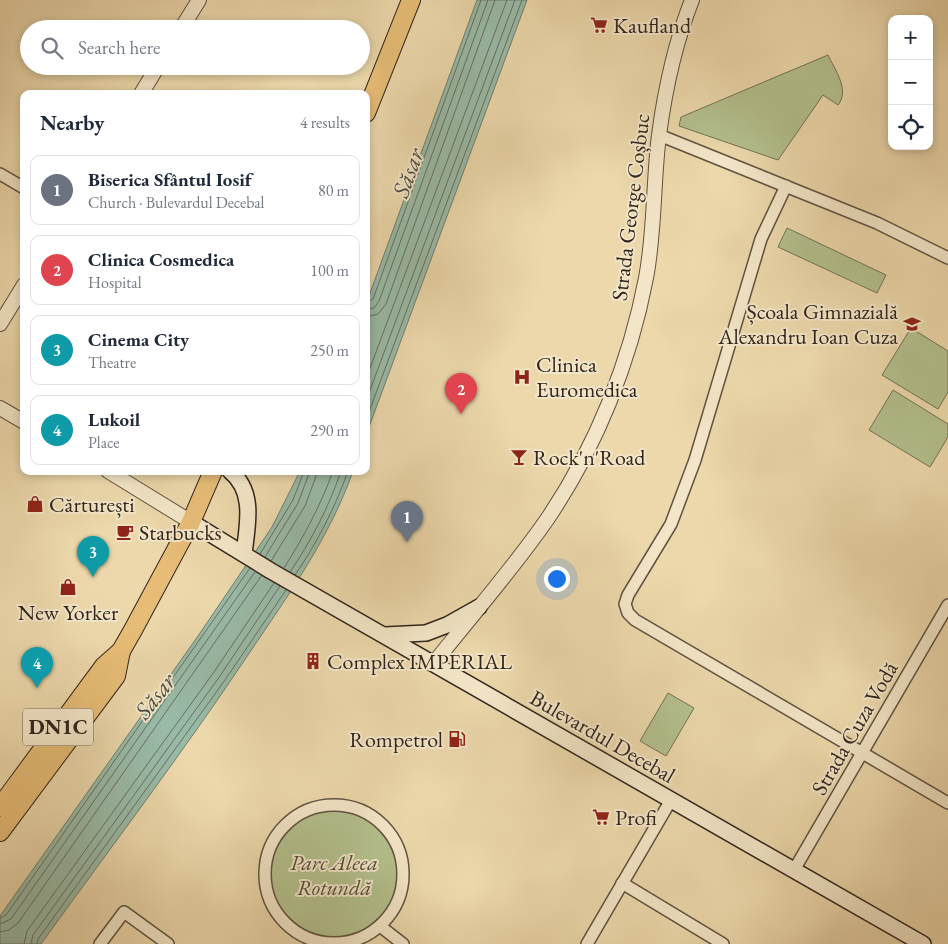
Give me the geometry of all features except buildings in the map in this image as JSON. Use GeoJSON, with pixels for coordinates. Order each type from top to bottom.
{"type":"FeatureCollection","features":[{"type":"Feature","properties":{"kind":"main road"},"geometry":{"type":"LineString","coordinates":[[370,103],[411,0]]}},
{"type":"Feature","properties":{"kind":"main road","name":"DN1C"},"geometry":{"type":"LineString","coordinates":[[0,832],[116,676],[121,651],[191,522],[211,475]]}},
{"type":"Feature","properties":{"kind":"main road"},"geometry":{"type":"LineString","coordinates":[[233,475],[243,488],[250,516],[244,554]]}},
{"type":"Feature","properties":{"kind":"main road","name":"Bulevardul Decebal"},"geometry":{"type":"LineString","coordinates":[[191,522],[300,587],[923,944]]}},
{"type":"Feature","properties":{"kind":"main road"},"geometry":{"type":"LineString","coordinates":[[385,635],[426,633],[447,625],[479,607]]}},
{"type":"Feature","properties":{"kind":"main road","name":"DN1C"},"geometry":{"type":"LineString","coordinates":[[0,807],[104,666],[121,651]]}},
{"type":"Feature","properties":{"kind":"street"},"geometry":{"type":"LineString","coordinates":[[187,20],[199,0]]}},
{"type":"Feature","properties":{"kind":"street","name":"Strada George Coșbuc"},"geometry":{"type":"LineString","coordinates":[[434,663],[522,554],[561,498],[594,436],[616,382],[638,314],[646,276],[652,238],[659,135],[673,58],[692,0]]}},
{"type":"Feature","properties":{"kind":"street"},"geometry":{"type":"LineString","coordinates":[[143,90],[153,75]]}},
{"type":"Feature","properties":{"kind":"street"},"geometry":{"type":"LineString","coordinates":[[659,135],[907,236],[948,258]]}},
{"type":"Feature","properties":{"kind":"street"},"geometry":{"type":"LineString","coordinates":[[0,174],[20,186]]}},
{"type":"Feature","properties":{"kind":"street"},"geometry":{"type":"LineString","coordinates":[[786,186],[761,239],[698,452],[674,515],[656,550],[628,595],[626,604],[628,613],[635,620],[948,803]]}},
{"type":"Feature","properties":{"kind":"street"},"geometry":{"type":"LineString","coordinates":[[0,324],[20,292]]}},
{"type":"Feature","properties":{"kind":"street"},"geometry":{"type":"LineString","coordinates":[[0,408],[20,420]]}},
{"type":"Feature","properties":{"kind":"street","name":"Bulevardul Decebal"},"geometry":{"type":"LineString","coordinates":[[115,475],[191,522]]}},
{"type":"Feature","properties":{"kind":"street","name":"Strada Cuza Vodă"},"geometry":{"type":"LineString","coordinates":[[794,870],[948,605]]}},
{"type":"Feature","properties":{"kind":"street"},"geometry":{"type":"LineString","coordinates":[[587,944],[671,800]]}},
{"type":"Feature","properties":{"kind":"street"},"geometry":{"type":"LineString","coordinates":[[339,805],[366,813],[388,831],[399,851],[402,883],[395,906],[380,926],[356,939],[328,943],[317,942],[296,933],[279,917],[268,898],[265,886],[265,864],[272,842],[286,824],[310,809],[339,805]]}},
{"type":"Feature","properties":{"kind":"street"},"geometry":{"type":"LineString","coordinates":[[622,884],[723,944]]}},
{"type":"Feature","properties":{"kind":"street"},"geometry":{"type":"LineString","coordinates":[[100,944],[124,912],[168,944]]}},
{"type":"Feature","properties":{"kind":"street"},"geometry":{"type":"LineString","coordinates":[[380,926],[403,944]]}},
{"type":"Feature","properties":{"kind":"green space"},"geometry":{"type":"Polygon","coordinates":[[[828,55],[840,80],[842,87],[841,99],[838,105],[823,95],[778,160],[679,126],[681,117],[828,55]]]}},
{"type":"Feature","properties":{"kind":"green space"},"geometry":{"type":"Polygon","coordinates":[[[787,228],[886,275],[877,293],[778,247],[787,228]]]}},
{"type":"Feature","properties":{"kind":"green space"},"geometry":{"type":"Polygon","coordinates":[[[911,328],[948,351],[948,392],[938,409],[882,375],[911,328]]]}},
{"type":"Feature","properties":{"kind":"green space"},"geometry":{"type":"Polygon","coordinates":[[[893,390],[948,424],[948,437],[930,467],[869,430],[893,390]]]}},
{"type":"Feature","properties":{"kind":"green space"},"geometry":{"type":"Polygon","coordinates":[[[668,693],[694,708],[666,756],[640,741],[668,693]]]}},
{"type":"Feature","properties":{"kind":"green space","name":"Parc Aleea Rotundă"},"geometry":{"type":"Polygon","coordinates":[[[333,809],[346,810],[358,814],[379,828],[393,849],[397,861],[397,887],[393,899],[379,920],[358,934],[346,938],[333,939],[320,938],[308,934],[287,920],[273,899],[269,887],[268,874],[269,861],[273,849],[287,828],[308,814],[320,810],[333,809]]]}},
{"type":"Feature","properties":{"kind":"water"},"geometry":{"type":"Polygon","coordinates":[[[477,0],[527,0],[370,424],[370,293],[477,0]]]}},
{"type":"Feature","properties":{"kind":"water"},"geometry":{"type":"Polygon","coordinates":[[[298,475],[352,475],[333,519],[294,587],[199,726],[41,944],[0,944],[0,916],[198,636],[272,527],[298,475]]]}},
{"type":"Feature","properties":{"kind":"place","name":"Kaufland"},"geometry":{"type":"Point","coordinates":[599,25]}},
{"type":"Feature","properties":{"kind":"place","name":"Școala Gimnazială Alexandru Ioan Cuza"},"geometry":{"type":"Point","coordinates":[912,324]}},
{"type":"Feature","properties":{"kind":"place","name":"Clinica Euromedica"},"geometry":{"type":"Point","coordinates":[522,377]}},
{"type":"Feature","properties":{"kind":"place","name":"Clinica Cosmedica"},"geometry":{"type":"Point","coordinates":[461,414]}},
{"type":"Feature","properties":{"kind":"place","name":"Rock'n'Road"},"geometry":{"type":"Point","coordinates":[519,457]}},
{"type":"Feature","properties":{"kind":"place","name":"Cărturești"},"geometry":{"type":"Point","coordinates":[35,504]}},
{"type":"Feature","properties":{"kind":"place","name":"Starbucks"},"geometry":{"type":"Point","coordinates":[125,532]}},
{"type":"Feature","properties":{"kind":"place","name":"Biserica Sfântul Iosif"},"geometry":{"type":"Point","coordinates":[407,542]}},
{"type":"Feature","properties":{"kind":"place","name":"Cinema City"},"geometry":{"type":"Point","coordinates":[93,577]}},
{"type":"Feature","properties":{"kind":"place","name":"New Yorker"},"geometry":{"type":"Point","coordinates":[68,587]}},
{"type":"Feature","properties":{"kind":"place","name":"Complex IMPERIAL"},"geometry":{"type":"Point","coordinates":[313,661]}},
{"type":"Feature","properties":{"kind":"place","name":"Lukoil"},"geometry":{"type":"Point","coordinates":[37,688]}},
{"type":"Feature","properties":{"kind":"place","name":"Rompetrol"},"geometry":{"type":"Point","coordinates":[457,739]}},
{"type":"Feature","properties":{"kind":"place","name":"Profi"},"geometry":{"type":"Point","coordinates":[601,817]}},
{"type":"Feature","properties":{"kind":"water label","name":"Săsar"},"geometry":{"type":"Point","coordinates":[408,173]}},
{"type":"Feature","properties":{"kind":"water label","name":"Săsar"},"geometry":{"type":"Point","coordinates":[155,696]}}]}
